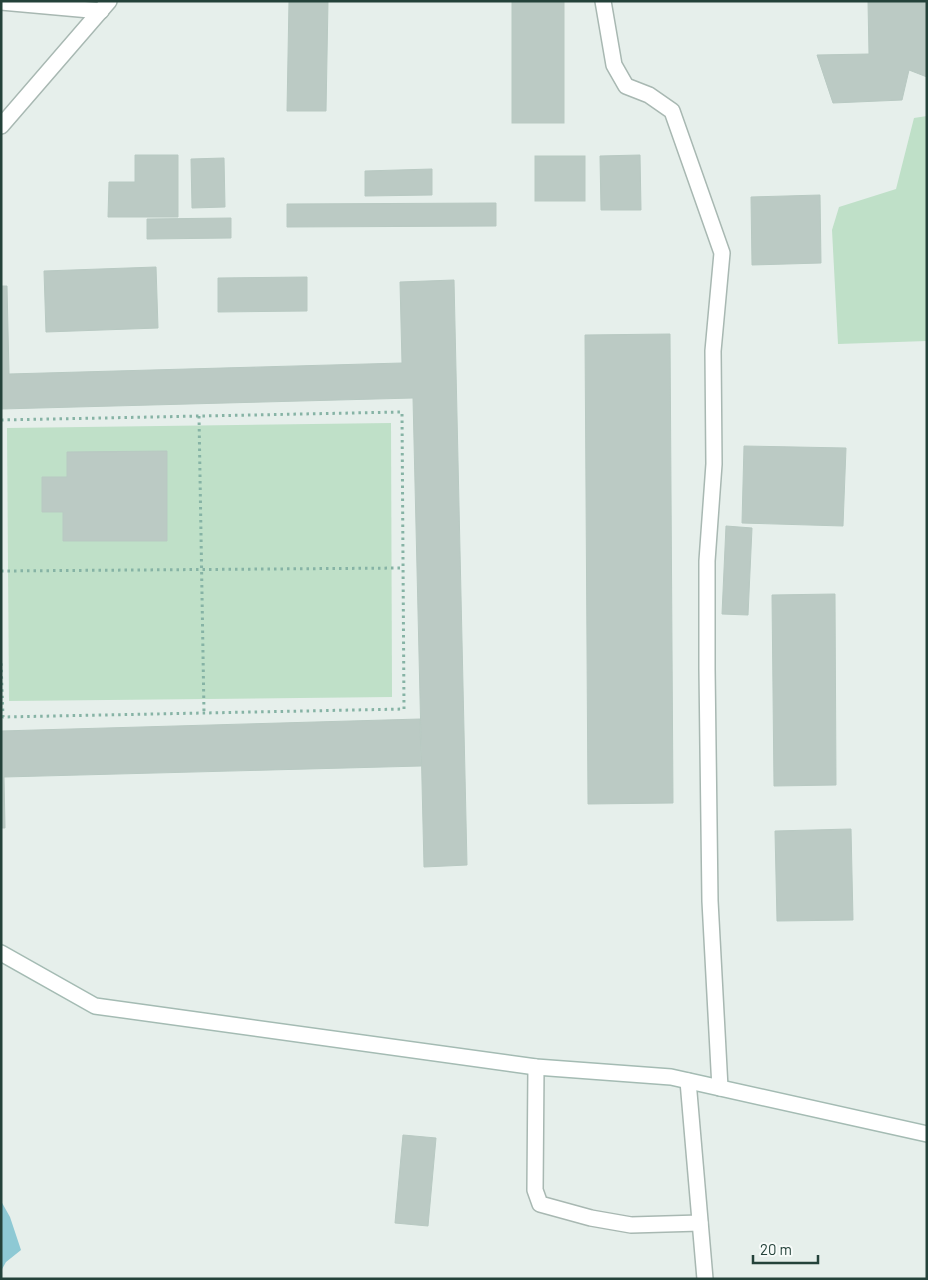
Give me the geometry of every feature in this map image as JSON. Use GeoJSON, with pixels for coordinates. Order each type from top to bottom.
{"type":"FeatureCollection","features":[{"type":"Feature","properties":{"kind":"street"},"geometry":{"type":"LineString","coordinates":[[603,1],[614,65],[626,86],[649,95],[672,111],[722,252],[713,351],[714,464],[707,561],[710,901],[720,1088]]}},
{"type":"Feature","properties":{"kind":"street"},"geometry":{"type":"LineString","coordinates":[[1,2],[105,6]]}},
{"type":"Feature","properties":{"kind":"street"},"geometry":{"type":"LineString","coordinates":[[1,126],[105,6]]}},
{"type":"Feature","properties":{"kind":"street"},"geometry":{"type":"LineString","coordinates":[[1,953],[95,1006],[536,1067],[671,1077],[927,1134]]}},
{"type":"Feature","properties":{"kind":"street"},"geometry":{"type":"LineString","coordinates":[[536,1067],[535,1190],[540,1204],[591,1218],[631,1225],[700,1223]]}},
{"type":"Feature","properties":{"kind":"street"},"geometry":{"type":"LineString","coordinates":[[688,1081],[705,1279]]}},
{"type":"Feature","properties":{"kind":"path"},"geometry":{"type":"LineString","coordinates":[[1,420],[402,412],[404,709],[3,717],[1,662]]}},
{"type":"Feature","properties":{"kind":"path"},"geometry":{"type":"LineString","coordinates":[[200,416],[204,713]]}},
{"type":"Feature","properties":{"kind":"path"},"geometry":{"type":"LineString","coordinates":[[1,571],[403,568]]}},
{"type":"Feature","properties":{"kind":"green space"},"geometry":{"type":"Polygon","coordinates":[[[927,116],[927,341],[838,344],[832,230],[839,207],[896,189],[914,118],[927,116]]]}},
{"type":"Feature","properties":{"kind":"green space"},"geometry":{"type":"Polygon","coordinates":[[[391,423],[392,697],[9,701],[7,428],[391,423]]]}},
{"type":"Feature","properties":{"kind":"water"},"geometry":{"type":"Polygon","coordinates":[[[1,1201],[10,1217],[21,1250],[6,1262],[1,1271],[1,1201]]]}},
{"type":"Feature","properties":{"kind":"building"},"geometry":{"type":"Polygon","coordinates":[[[289,1],[328,1],[326,111],[287,111],[289,1]]]}},
{"type":"Feature","properties":{"kind":"building"},"geometry":{"type":"Polygon","coordinates":[[[512,1],[564,1],[564,123],[512,123],[512,1]]]}},
{"type":"Feature","properties":{"kind":"building"},"geometry":{"type":"Polygon","coordinates":[[[868,1],[927,1],[927,77],[909,70],[902,100],[833,103],[817,55],[869,54],[868,1]]]}},
{"type":"Feature","properties":{"kind":"building"},"geometry":{"type":"Polygon","coordinates":[[[135,155],[178,155],[178,217],[108,217],[109,182],[135,182],[135,155]]]}},
{"type":"Feature","properties":{"kind":"building"},"geometry":{"type":"Polygon","coordinates":[[[640,155],[641,210],[601,210],[600,156],[640,155]]]}},
{"type":"Feature","properties":{"kind":"building"},"geometry":{"type":"Polygon","coordinates":[[[535,156],[585,156],[585,201],[535,201],[535,156]]]}},
{"type":"Feature","properties":{"kind":"building"},"geometry":{"type":"Polygon","coordinates":[[[224,158],[225,207],[192,208],[191,159],[224,158]]]}},
{"type":"Feature","properties":{"kind":"building"},"geometry":{"type":"Polygon","coordinates":[[[432,169],[432,195],[365,196],[365,171],[432,169]]]}},
{"type":"Feature","properties":{"kind":"building"},"geometry":{"type":"Polygon","coordinates":[[[820,195],[821,263],[752,265],[751,197],[820,195]]]}},
{"type":"Feature","properties":{"kind":"building"},"geometry":{"type":"Polygon","coordinates":[[[496,203],[496,226],[287,227],[287,204],[496,203]]]}},
{"type":"Feature","properties":{"kind":"building"},"geometry":{"type":"Polygon","coordinates":[[[231,218],[231,238],[147,239],[147,219],[231,218]]]}},
{"type":"Feature","properties":{"kind":"building"},"geometry":{"type":"Polygon","coordinates":[[[156,267],[158,328],[46,332],[44,271],[156,267]]]}},
{"type":"Feature","properties":{"kind":"building"},"geometry":{"type":"Polygon","coordinates":[[[307,277],[307,311],[218,312],[218,278],[307,277]]]}},
{"type":"Feature","properties":{"kind":"building"},"geometry":{"type":"Polygon","coordinates":[[[454,280],[467,865],[424,867],[413,398],[1,409],[1,286],[7,286],[9,374],[402,363],[400,282],[454,280]]]}},
{"type":"Feature","properties":{"kind":"building"},"geometry":{"type":"Polygon","coordinates":[[[670,334],[673,803],[588,804],[585,335],[670,334]]]}},
{"type":"Feature","properties":{"kind":"building"},"geometry":{"type":"Polygon","coordinates":[[[744,446],[846,448],[843,526],[742,523],[744,446]]]}},
{"type":"Feature","properties":{"kind":"building"},"geometry":{"type":"Polygon","coordinates":[[[167,451],[167,541],[63,541],[63,512],[42,512],[42,477],[67,477],[67,452],[167,451]]]}},
{"type":"Feature","properties":{"kind":"building"},"geometry":{"type":"Polygon","coordinates":[[[726,526],[752,528],[748,615],[722,614],[726,526]]]}},
{"type":"Feature","properties":{"kind":"building"},"geometry":{"type":"Polygon","coordinates":[[[835,594],[836,785],[774,786],[772,595],[835,594]]]}},
{"type":"Feature","properties":{"kind":"building"},"geometry":{"type":"Polygon","coordinates":[[[420,719],[421,766],[4,777],[5,828],[1,828],[1,731],[420,719]]]}},
{"type":"Feature","properties":{"kind":"building"},"geometry":{"type":"Polygon","coordinates":[[[851,829],[853,920],[777,921],[775,831],[851,829]]]}},
{"type":"Feature","properties":{"kind":"building"},"geometry":{"type":"Polygon","coordinates":[[[403,1135],[436,1138],[428,1226],[395,1223],[403,1135]]]}}]}
